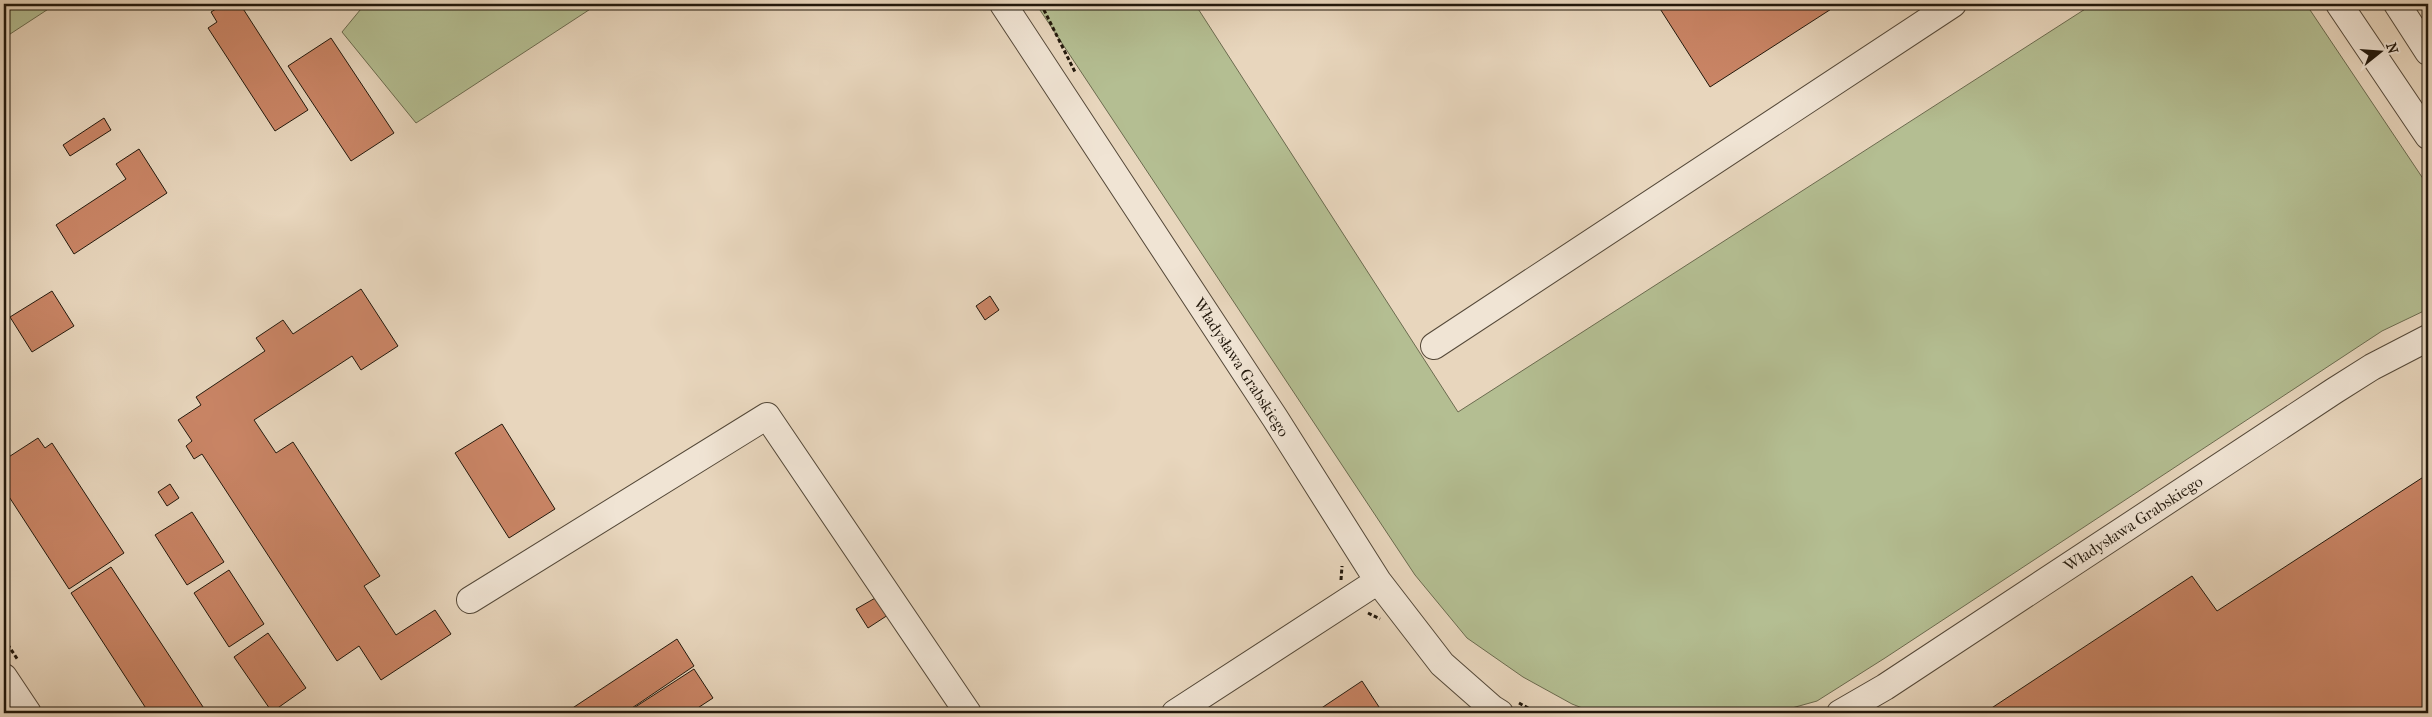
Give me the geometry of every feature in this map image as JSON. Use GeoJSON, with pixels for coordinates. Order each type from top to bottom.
{"type":"FeatureCollection","features":[{"type":"Feature","properties":{"kind":"street","name":"Władysława Grabskiego"},"geometry":{"type":"LineString","coordinates":[[1003,4],[1275,418],[1378,581],[1442,664],[1500,713]]}},
{"type":"Feature","properties":{"kind":"street"},"geometry":{"type":"LineString","coordinates":[[1434,346],[1953,4]]}},
{"type":"Feature","properties":{"kind":"street"},"geometry":{"type":"LineString","coordinates":[[2339,4],[2428,136]]}},
{"type":"Feature","properties":{"kind":"street"},"geometry":{"type":"LineString","coordinates":[[2396,4],[2428,52]]}},
{"type":"Feature","properties":{"kind":"street","name":"Władysława Grabskiego"},"geometry":{"type":"LineString","coordinates":[[1840,713],[1885,686],[2334,391],[2372,367],[2428,338]]}},
{"type":"Feature","properties":{"kind":"street"},"geometry":{"type":"LineString","coordinates":[[470,600],[768,416],[968,713]]}},
{"type":"Feature","properties":{"kind":"street"},"geometry":{"type":"LineString","coordinates":[[1175,713],[1378,581]]}},
{"type":"Feature","properties":{"kind":"street"},"geometry":{"type":"LineString","coordinates":[[4,676],[28,713]]}},
{"type":"Feature","properties":{"kind":"green space"},"geometry":{"type":"Polygon","coordinates":[[[4,4],[56,4],[4,38],[4,4]]]}},
{"type":"Feature","properties":{"kind":"green space"},"geometry":{"type":"Polygon","coordinates":[[[365,4],[598,4],[416,123],[342,32],[365,4]]]}},
{"type":"Feature","properties":{"kind":"green space"},"geometry":{"type":"Polygon","coordinates":[[[1036,4],[1195,4],[1458,412],[2093,4],[2306,4],[2428,186],[2428,309],[2382,331],[1817,701],[1774,713],[1595,713],[1572,704],[1523,677],[1467,638],[1415,575],[1036,4]]]}},
{"type":"Feature","properties":{"kind":"building"},"geometry":{"type":"Polygon","coordinates":[[[224,4],[240,4],[308,110],[275,131],[208,28],[217,22],[211,12],[224,4]]]}},
{"type":"Feature","properties":{"kind":"building"},"geometry":{"type":"Polygon","coordinates":[[[1657,4],[1839,4],[1710,87],[1657,4]]]}},
{"type":"Feature","properties":{"kind":"building"},"geometry":{"type":"Polygon","coordinates":[[[331,38],[394,133],[351,161],[288,66],[331,38]]]}},
{"type":"Feature","properties":{"kind":"building"},"geometry":{"type":"Polygon","coordinates":[[[104,118],[111,130],[70,156],[63,145],[104,118]]]}},
{"type":"Feature","properties":{"kind":"building"},"geometry":{"type":"Polygon","coordinates":[[[139,149],[167,193],[74,254],[56,225],[126,179],[116,164],[139,149]]]}},
{"type":"Feature","properties":{"kind":"building"},"geometry":{"type":"Polygon","coordinates":[[[361,289],[398,346],[361,370],[352,356],[254,420],[276,453],[293,442],[380,576],[364,586],[396,635],[435,610],[451,634],[381,680],[359,646],[337,661],[202,454],[194,459],[186,446],[192,441],[178,420],[201,405],[196,397],[265,351],[256,338],[283,320],[293,334],[361,289]]]}},
{"type":"Feature","properties":{"kind":"building"},"geometry":{"type":"Polygon","coordinates":[[[52,291],[74,326],[32,352],[10,317],[52,291]]]}},
{"type":"Feature","properties":{"kind":"building"},"geometry":{"type":"Polygon","coordinates":[[[990,296],[999,310],[985,320],[976,306],[990,296]]]}},
{"type":"Feature","properties":{"kind":"building"},"geometry":{"type":"Polygon","coordinates":[[[502,424],[555,509],[509,538],[455,453],[502,424]]]}},
{"type":"Feature","properties":{"kind":"building"},"geometry":{"type":"Polygon","coordinates":[[[38,438],[45,448],[52,443],[124,553],[69,589],[4,489],[4,460],[38,438]]]}},
{"type":"Feature","properties":{"kind":"building"},"geometry":{"type":"Polygon","coordinates":[[[2428,474],[2428,713],[1984,713],[2192,576],[2217,611],[2428,474]]]}},
{"type":"Feature","properties":{"kind":"building"},"geometry":{"type":"Polygon","coordinates":[[[170,484],[179,498],[167,506],[158,492],[170,484]]]}},
{"type":"Feature","properties":{"kind":"building"},"geometry":{"type":"Polygon","coordinates":[[[192,512],[224,562],[187,585],[155,535],[192,512]]]}},
{"type":"Feature","properties":{"kind":"building"},"geometry":{"type":"Polygon","coordinates":[[[111,567],[207,713],[149,713],[71,593],[111,567]]]}},
{"type":"Feature","properties":{"kind":"building"},"geometry":{"type":"Polygon","coordinates":[[[229,570],[264,624],[229,647],[194,593],[229,570]]]}},
{"type":"Feature","properties":{"kind":"building"},"geometry":{"type":"Polygon","coordinates":[[[877,597],[888,615],[868,628],[856,609],[877,597]]]}},
{"type":"Feature","properties":{"kind":"building"},"geometry":{"type":"Polygon","coordinates":[[[268,633],[306,688],[272,712],[234,657],[268,633]]]}},
{"type":"Feature","properties":{"kind":"building"},"geometry":{"type":"Polygon","coordinates":[[[677,639],[694,666],[638,704],[624,713],[565,713],[677,639]]]}},
{"type":"Feature","properties":{"kind":"building"},"geometry":{"type":"Polygon","coordinates":[[[694,669],[713,698],[690,713],[626,713],[694,669]]]}},
{"type":"Feature","properties":{"kind":"building"},"geometry":{"type":"Polygon","coordinates":[[[1362,681],[1383,713],[1314,713],[1362,681]]]}}]}
